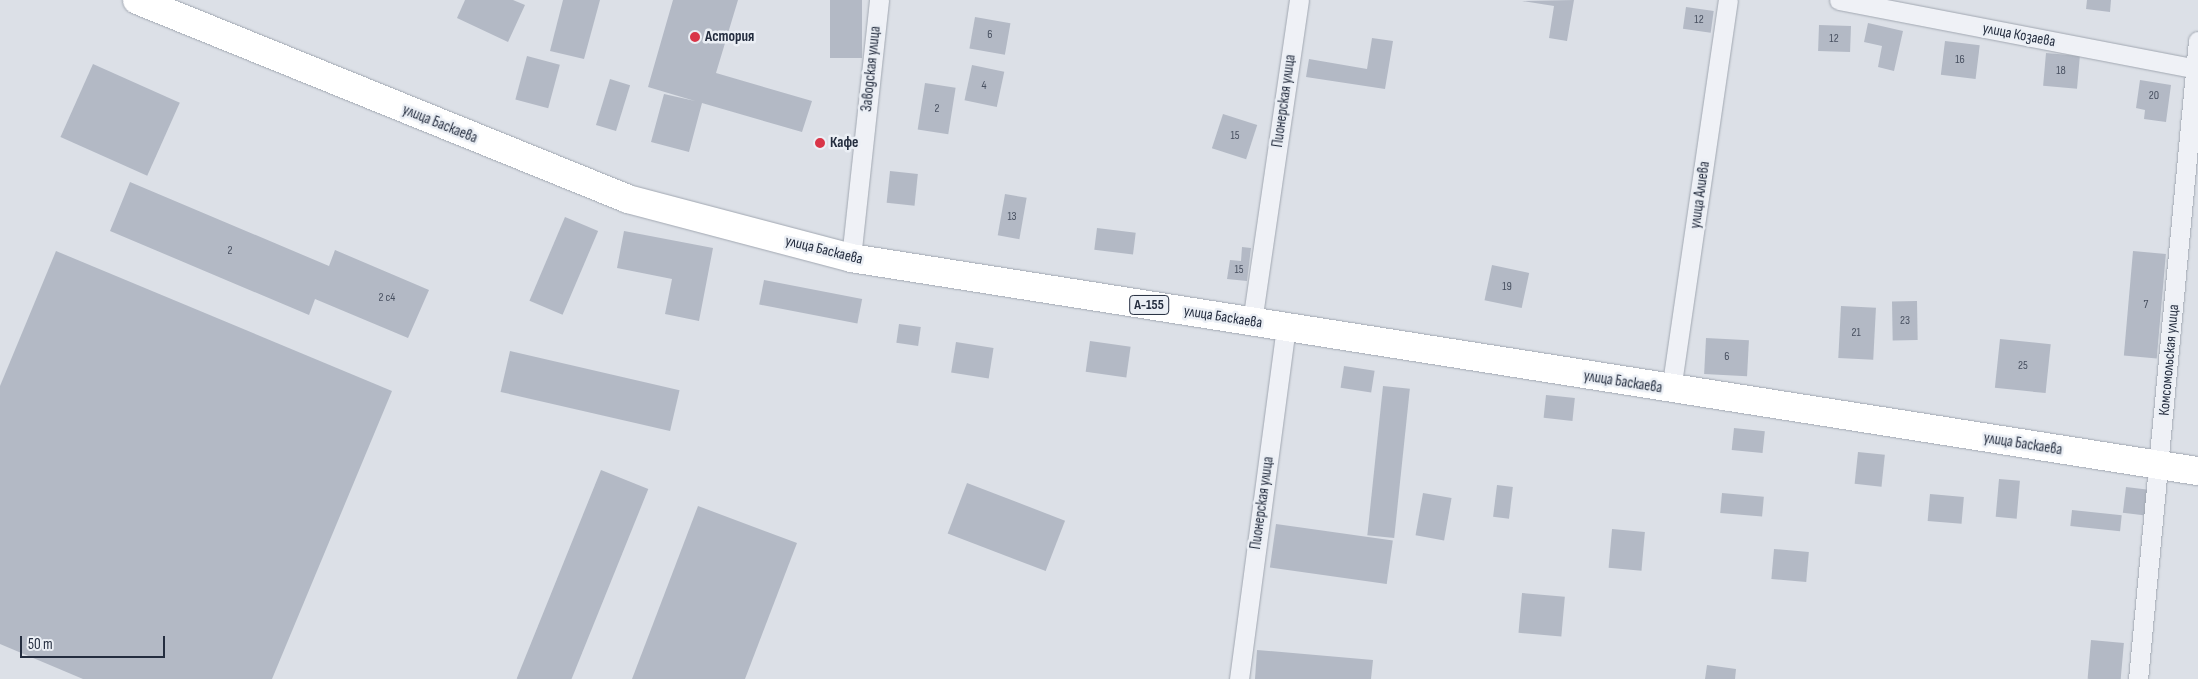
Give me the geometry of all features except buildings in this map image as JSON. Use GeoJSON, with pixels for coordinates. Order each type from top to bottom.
{"type":"FeatureCollection","features":[{"type":"Feature","properties":{"kind":"main road","name":"улица Баскаева"},"geometry":{"type":"LineString","coordinates":[[137,0],[628,199],[851,258],[1671,390],[2198,471]]}},
{"type":"Feature","properties":{"kind":"street","name":"Заводская улица"},"geometry":{"type":"LineString","coordinates":[[851,258],[879,0]]}},
{"type":"Feature","properties":{"kind":"street","name":"Пионерская улица"},"geometry":{"type":"LineString","coordinates":[[1252,322],[1299,0]]}},
{"type":"Feature","properties":{"kind":"street","name":"улица Алиева"},"geometry":{"type":"LineString","coordinates":[[1671,390],[1728,0]]}},
{"type":"Feature","properties":{"kind":"street","name":"улица Козаева"},"geometry":{"type":"LineString","coordinates":[[1839,0],[2197,69]]}},
{"type":"Feature","properties":{"kind":"street","name":"Комсомольская улица"},"geometry":{"type":"LineString","coordinates":[[2138,679],[2160,465],[2198,42]]}},
{"type":"Feature","properties":{"kind":"street","name":"Пионерская улица"},"geometry":{"type":"LineString","coordinates":[[1239,679],[1286,328]]}},
{"type":"Feature","properties":{"kind":"place","name":"Астория"},"geometry":{"type":"Point","coordinates":[695,37]}},
{"type":"Feature","properties":{"kind":"place","name":"Кафе"},"geometry":{"type":"Point","coordinates":[820,143]}}]}
